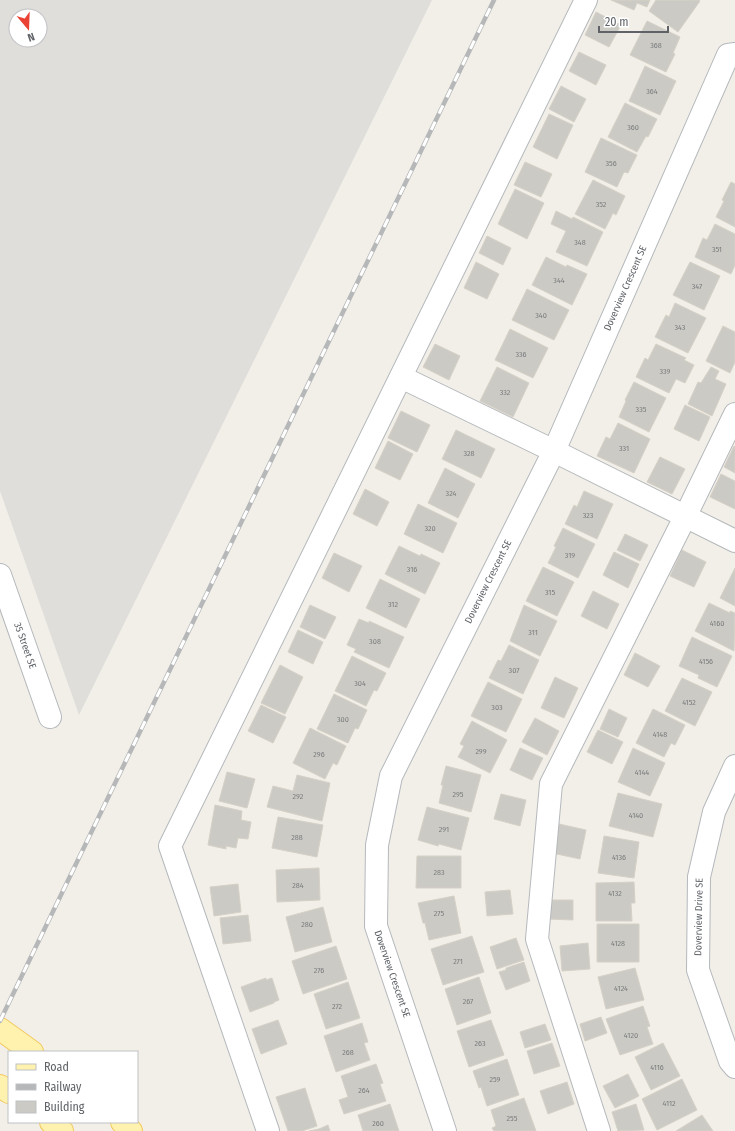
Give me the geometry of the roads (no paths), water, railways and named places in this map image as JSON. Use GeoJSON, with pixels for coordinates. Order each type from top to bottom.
{"type":"FeatureCollection","features":[{"type":"Feature","properties":{"kind":"main road"},"geometry":{"type":"LineString","coordinates":[[0,1029],[31,1051]]}},
{"type":"Feature","properties":{"kind":"main road"},"geometry":{"type":"LineString","coordinates":[[52,1123],[62,1131]]}},
{"type":"Feature","properties":{"kind":"main road"},"geometry":{"type":"LineString","coordinates":[[123,1123],[131,1131]]}},
{"type":"Feature","properties":{"kind":"street"},"geometry":{"type":"LineString","coordinates":[[268,1131],[170,846],[586,0]]}},
{"type":"Feature","properties":{"kind":"street","name":"Doverview Crescent SE"},"geometry":{"type":"LineString","coordinates":[[445,1131],[376,926],[377,845],[391,776],[554,450],[728,56],[735,54]]}},
{"type":"Feature","properties":{"kind":"street"},"geometry":{"type":"LineString","coordinates":[[401,377],[554,450],[735,541]]}},
{"type":"Feature","properties":{"kind":"street"},"geometry":{"type":"LineString","coordinates":[[599,1131],[537,939],[552,784],[735,414]]}},
{"type":"Feature","properties":{"kind":"street","name":"35 Street SE"},"geometry":{"type":"LineString","coordinates":[[0,575],[50,717]]}},
{"type":"Feature","properties":{"kind":"street","name":"Doverview Drive SE"},"geometry":{"type":"LineString","coordinates":[[735,766],[714,812],[699,877],[698,970],[730,1060],[735,1067]]}},
{"type":"Feature","properties":{"kind":"railway"},"geometry":{"type":"LineString","coordinates":[[0,1021],[494,0]]}}]}
